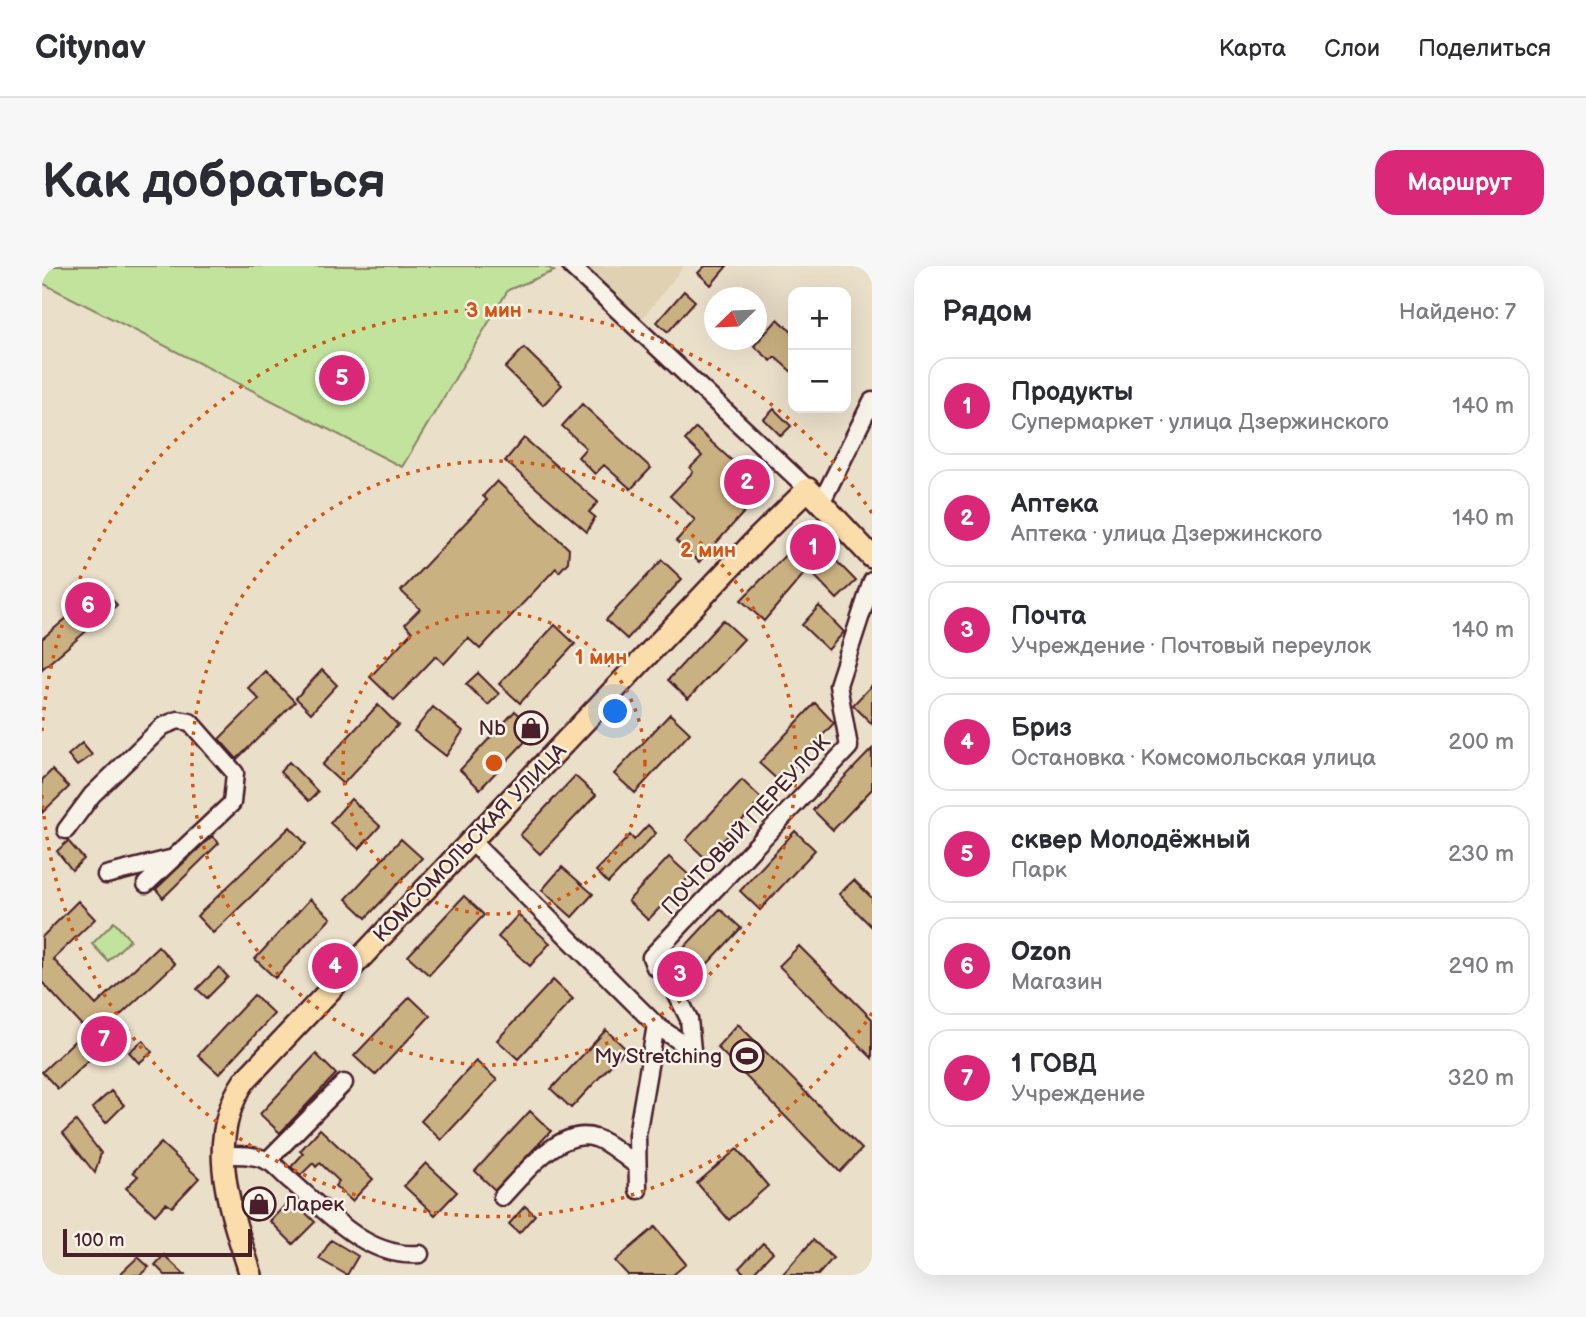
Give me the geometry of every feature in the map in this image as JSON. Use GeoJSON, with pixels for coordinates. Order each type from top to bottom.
{"type":"FeatureCollection","features":[{"type":"Feature","properties":{"kind":"main road"},"geometry":{"type":"LineString","coordinates":[[814,496],[872,557]]}},
{"type":"Feature","properties":{"kind":"main road","name":"КОМСОМОЛЬСКАЯ УЛИЦА"},"geometry":{"type":"LineString","coordinates":[[251,1275],[225,1189],[223,1155],[225,1123],[231,1100],[245,1080],[757,539],[814,496]]}},
{"type":"Feature","properties":{"kind":"street"},"geometry":{"type":"LineString","coordinates":[[571,266],[814,496],[872,401]]}},
{"type":"Feature","properties":{"kind":"street","name":"ПОЧТОВЫЙ ПЕРЕУЛОК"},"geometry":{"type":"LineString","coordinates":[[655,967],[651,957],[849,747],[838,685],[872,581]]}},
{"type":"Feature","properties":{"kind":"street"},"geometry":{"type":"LineString","coordinates":[[66,830],[92,795],[163,726],[178,720],[190,722],[234,773],[232,803],[146,884]]}},
{"type":"Feature","properties":{"kind":"street"},"geometry":{"type":"LineString","coordinates":[[471,841],[656,1025],[692,1050],[689,1019],[676,993]]}},
{"type":"Feature","properties":{"kind":"street"},"geometry":{"type":"LineString","coordinates":[[106,875],[173,859]]}},
{"type":"Feature","properties":{"kind":"street"},"geometry":{"type":"LineString","coordinates":[[638,1191],[637,1135],[656,1025]]}},
{"type":"Feature","properties":{"kind":"street"},"geometry":{"type":"LineString","coordinates":[[267,1161],[344,1083]]}},
{"type":"Feature","properties":{"kind":"street"},"geometry":{"type":"LineString","coordinates":[[502,1196],[545,1151],[582,1135],[597,1138],[636,1165]]}},
{"type":"Feature","properties":{"kind":"street"},"geometry":{"type":"LineString","coordinates":[[223,1155],[244,1154],[267,1161],[342,1226],[362,1239],[385,1251],[403,1256],[420,1255]]}},
{"type":"Feature","properties":{"kind":"shaded area"},"geometry":{"type":"Polygon","coordinates":[[[583,266],[684,266],[643,318],[583,266]]]}},
{"type":"Feature","properties":{"kind":"green space"},"geometry":{"type":"Polygon","coordinates":[[[45,266],[545,266],[554,271],[508,290],[402,467],[42,283],[45,266]]]}},
{"type":"Feature","properties":{"kind":"green space"},"geometry":{"type":"Polygon","coordinates":[[[114,922],[130,940],[108,961],[92,944],[114,922]]]}},
{"type":"Feature","properties":{"kind":"building"},"geometry":{"type":"Polygon","coordinates":[[[705,266],[727,266],[711,285],[698,273],[705,266]]]}},
{"type":"Feature","properties":{"kind":"building"},"geometry":{"type":"Polygon","coordinates":[[[684,291],[695,301],[668,332],[657,322],[684,291]]]}},
{"type":"Feature","properties":{"kind":"building"},"geometry":{"type":"Polygon","coordinates":[[[778,319],[788,328],[788,369],[775,357],[771,361],[759,350],[767,350],[767,331],[778,319]]]}},
{"type":"Feature","properties":{"kind":"building"},"geometry":{"type":"Polygon","coordinates":[[[524,348],[562,385],[543,405],[505,368],[524,348]]]}},
{"type":"Feature","properties":{"kind":"building"},"geometry":{"type":"Polygon","coordinates":[[[582,404],[651,468],[631,489],[604,465],[595,474],[578,457],[586,448],[562,426],[582,404]]]}},
{"type":"Feature","properties":{"kind":"building"},"geometry":{"type":"Polygon","coordinates":[[[774,409],[791,426],[781,436],[764,419],[774,409]]]}},
{"type":"Feature","properties":{"kind":"building"},"geometry":{"type":"Polygon","coordinates":[[[696,428],[764,490],[699,562],[676,541],[695,520],[670,496],[693,472],[690,468],[702,456],[685,440],[696,428]]]}},
{"type":"Feature","properties":{"kind":"building"},"geometry":{"type":"Polygon","coordinates":[[[524,438],[598,502],[589,512],[595,517],[587,532],[505,461],[524,438]]]}},
{"type":"Feature","properties":{"kind":"building"},"geometry":{"type":"Polygon","coordinates":[[[497,481],[569,549],[568,562],[559,572],[556,568],[480,649],[468,638],[444,664],[436,656],[394,700],[370,677],[412,632],[405,624],[420,609],[401,591],[487,500],[483,496],[497,481]]]}},
{"type":"Feature","properties":{"kind":"building"},"geometry":{"type":"Polygon","coordinates":[[[808,532],[856,581],[837,599],[808,569],[764,621],[741,600],[808,532]]]}},
{"type":"Feature","properties":{"kind":"building"},"geometry":{"type":"Polygon","coordinates":[[[662,560],[682,579],[627,639],[606,620],[662,560]]]}},
{"type":"Feature","properties":{"kind":"building"},"geometry":{"type":"Polygon","coordinates":[[[102,588],[117,605],[42,669],[42,639],[102,588]]]}},
{"type":"Feature","properties":{"kind":"building"},"geometry":{"type":"Polygon","coordinates":[[[819,606],[844,632],[828,650],[802,625],[819,606]]]}},
{"type":"Feature","properties":{"kind":"building"},"geometry":{"type":"Polygon","coordinates":[[[723,620],[744,639],[688,699],[668,680],[723,620]]]}},
{"type":"Feature","properties":{"kind":"building"},"geometry":{"type":"Polygon","coordinates":[[[555,625],[575,644],[520,703],[499,684],[555,625]]]}},
{"type":"Feature","properties":{"kind":"building"},"geometry":{"type":"Polygon","coordinates":[[[322,670],[337,685],[311,713],[296,698],[322,670]]]}},
{"type":"Feature","properties":{"kind":"building"},"geometry":{"type":"Polygon","coordinates":[[[265,671],[295,702],[237,759],[219,739],[259,699],[248,688],[265,671]]]}},
{"type":"Feature","properties":{"kind":"building"},"geometry":{"type":"Polygon","coordinates":[[[478,673],[499,694],[488,705],[466,684],[478,673]]]}},
{"type":"Feature","properties":{"kind":"building"},"geometry":{"type":"Polygon","coordinates":[[[872,685],[872,724],[853,705],[872,685]]]}},
{"type":"Feature","properties":{"kind":"building"},"geometry":{"type":"Polygon","coordinates":[[[815,703],[834,723],[780,782],[759,763],[815,703]]]}},
{"type":"Feature","properties":{"kind":"building"},"geometry":{"type":"Polygon","coordinates":[[[378,705],[398,725],[343,784],[322,765],[378,705]]]}},
{"type":"Feature","properties":{"kind":"building"},"geometry":{"type":"Polygon","coordinates":[[[433,707],[463,731],[446,756],[414,731],[433,707]]]}},
{"type":"Feature","properties":{"kind":"building"},"geometry":{"type":"Polygon","coordinates":[[[515,711],[536,730],[480,789],[460,770],[515,711]]]}},
{"type":"Feature","properties":{"kind":"building"},"geometry":{"type":"Polygon","coordinates":[[[670,714],[690,733],[635,793],[614,774],[670,714]]]}},
{"type":"Feature","properties":{"kind":"building"},"geometry":{"type":"Polygon","coordinates":[[[82,743],[92,755],[77,766],[68,755],[82,743]]]}},
{"type":"Feature","properties":{"kind":"building"},"geometry":{"type":"Polygon","coordinates":[[[872,749],[872,789],[833,830],[813,810],[872,749]]]}},
{"type":"Feature","properties":{"kind":"building"},"geometry":{"type":"Polygon","coordinates":[[[289,762],[318,792],[309,801],[280,772],[289,762]]]}},
{"type":"Feature","properties":{"kind":"building"},"geometry":{"type":"Polygon","coordinates":[[[52,770],[69,787],[42,813],[42,780],[52,770]]]}},
{"type":"Feature","properties":{"kind":"building"},"geometry":{"type":"Polygon","coordinates":[[[575,776],[596,795],[540,854],[520,835],[575,776]]]}},
{"type":"Feature","properties":{"kind":"building"},"geometry":{"type":"Polygon","coordinates":[[[742,780],[762,799],[706,859],[686,840],[742,780]]]}},
{"type":"Feature","properties":{"kind":"building"},"geometry":{"type":"Polygon","coordinates":[[[351,799],[380,826],[359,849],[330,823],[351,799]]]}},
{"type":"Feature","properties":{"kind":"building"},"geometry":{"type":"Polygon","coordinates":[[[648,825],[656,833],[608,883],[596,871],[630,835],[634,840],[648,825]]]}},
{"type":"Feature","properties":{"kind":"building"},"geometry":{"type":"Polygon","coordinates":[[[290,827],[306,844],[213,933],[197,916],[290,827]]]}},
{"type":"Feature","properties":{"kind":"building"},"geometry":{"type":"Polygon","coordinates":[[[795,831],[815,850],[760,910],[740,891],[795,831]]]}},
{"type":"Feature","properties":{"kind":"building"},"geometry":{"type":"Polygon","coordinates":[[[212,836],[219,843],[163,898],[156,889],[212,836]]]}},
{"type":"Feature","properties":{"kind":"building"},"geometry":{"type":"Polygon","coordinates":[[[401,839],[422,858],[366,918],[346,899],[401,839]]]}},
{"type":"Feature","properties":{"kind":"building"},"geometry":{"type":"Polygon","coordinates":[[[68,841],[84,859],[72,870],[57,851],[68,841]]]}},
{"type":"Feature","properties":{"kind":"building"},"geometry":{"type":"Polygon","coordinates":[[[669,857],[690,876],[648,920],[628,901],[669,857]]]}},
{"type":"Feature","properties":{"kind":"building"},"geometry":{"type":"Polygon","coordinates":[[[562,867],[593,894],[572,917],[542,890],[562,867]]]}},
{"type":"Feature","properties":{"kind":"building"},"geometry":{"type":"Polygon","coordinates":[[[854,880],[872,898],[872,927],[839,894],[854,880]]]}},
{"type":"Feature","properties":{"kind":"building"},"geometry":{"type":"Polygon","coordinates":[[[464,896],[484,915],[429,975],[408,956],[464,896]]]}},
{"type":"Feature","properties":{"kind":"building"},"geometry":{"type":"Polygon","coordinates":[[[310,899],[331,918],[275,978],[255,959],[310,899]]]}},
{"type":"Feature","properties":{"kind":"building"},"geometry":{"type":"Polygon","coordinates":[[[78,901],[95,919],[53,959],[96,1005],[158,946],[175,964],[112,1023],[120,1031],[58,1089],[42,1072],[86,1030],[42,982],[42,937],[78,901]]]}},
{"type":"Feature","properties":{"kind":"building"},"geometry":{"type":"Polygon","coordinates":[[[720,909],[741,928],[685,988],[665,968],[720,909]]]}},
{"type":"Feature","properties":{"kind":"building"},"geometry":{"type":"Polygon","coordinates":[[[518,915],[550,943],[530,966],[498,937],[518,915]]]}},
{"type":"Feature","properties":{"kind":"building"},"geometry":{"type":"Polygon","coordinates":[[[799,946],[872,1019],[872,1058],[779,966],[799,946]]]}},
{"type":"Feature","properties":{"kind":"building"},"geometry":{"type":"Polygon","coordinates":[[[219,967],[228,977],[207,998],[197,989],[219,967]]]}},
{"type":"Feature","properties":{"kind":"building"},"geometry":{"type":"Polygon","coordinates":[[[553,980],[573,999],[518,1059],[497,1040],[553,980]]]}},
{"type":"Feature","properties":{"kind":"building"},"geometry":{"type":"Polygon","coordinates":[[[254,995],[274,1014],[219,1074],[198,1055],[254,995]]]}},
{"type":"Feature","properties":{"kind":"building"},"geometry":{"type":"Polygon","coordinates":[[[410,997],[430,1016],[375,1075],[354,1056],[410,997]]]}},
{"type":"Feature","properties":{"kind":"building"},"geometry":{"type":"Polygon","coordinates":[[[738,1024],[862,1149],[840,1172],[717,1047],[738,1024]]]}},
{"type":"Feature","properties":{"kind":"building"},"geometry":{"type":"Polygon","coordinates":[[[606,1030],[626,1049],[571,1108],[551,1089],[606,1030]]]}},
{"type":"Feature","properties":{"kind":"building"},"geometry":{"type":"Polygon","coordinates":[[[143,1040],[152,1052],[139,1063],[129,1052],[143,1040]]]}},
{"type":"Feature","properties":{"kind":"building"},"geometry":{"type":"Polygon","coordinates":[[[316,1054],[336,1074],[280,1133],[260,1114],[316,1054]]]}},
{"type":"Feature","properties":{"kind":"building"},"geometry":{"type":"Polygon","coordinates":[[[476,1061],[497,1080],[441,1140],[421,1121],[476,1061]]]}},
{"type":"Feature","properties":{"kind":"building"},"geometry":{"type":"Polygon","coordinates":[[[111,1091],[124,1105],[106,1123],[92,1108],[111,1091]]]}},
{"type":"Feature","properties":{"kind":"building"},"geometry":{"type":"Polygon","coordinates":[[[530,1111],[551,1131],[495,1190],[475,1171],[530,1111]]]}},
{"type":"Feature","properties":{"kind":"building"},"geometry":{"type":"Polygon","coordinates":[[[76,1121],[101,1153],[95,1173],[63,1133],[76,1121]]]}},
{"type":"Feature","properties":{"kind":"building"},"geometry":{"type":"Polygon","coordinates":[[[320,1129],[373,1179],[352,1201],[335,1186],[339,1181],[320,1163],[316,1167],[313,1163],[301,1175],[291,1167],[303,1154],[300,1151],[320,1129]]]}},
{"type":"Feature","properties":{"kind":"building"},"geometry":{"type":"Polygon","coordinates":[[[161,1143],[199,1178],[172,1207],[166,1203],[155,1215],[126,1188],[138,1176],[133,1172],[161,1143]]]}},
{"type":"Feature","properties":{"kind":"building"},"geometry":{"type":"Polygon","coordinates":[[[737,1149],[768,1186],[729,1220],[697,1183],[737,1149]]]}},
{"type":"Feature","properties":{"kind":"building"},"geometry":{"type":"Polygon","coordinates":[[[426,1163],[457,1192],[435,1215],[404,1186],[426,1163]]]}},
{"type":"Feature","properties":{"kind":"building"},"geometry":{"type":"Polygon","coordinates":[[[291,1199],[315,1222],[293,1244],[270,1221],[291,1199]]]}},
{"type":"Feature","properties":{"kind":"building"},"geometry":{"type":"Polygon","coordinates":[[[525,1206],[535,1215],[519,1233],[509,1224],[525,1206]]]}},
{"type":"Feature","properties":{"kind":"building"},"geometry":{"type":"Polygon","coordinates":[[[655,1227],[686,1264],[673,1275],[628,1275],[615,1261],[655,1227]]]}},
{"type":"Feature","properties":{"kind":"building"},"geometry":{"type":"Polygon","coordinates":[[[331,1240],[358,1256],[347,1275],[319,1259],[331,1240]]]}},
{"type":"Feature","properties":{"kind":"building"},"geometry":{"type":"Polygon","coordinates":[[[813,1240],[833,1258],[818,1275],[782,1275],[813,1240]]]}},
{"type":"Feature","properties":{"kind":"building"},"geometry":{"type":"Polygon","coordinates":[[[763,1243],[773,1252],[751,1275],[746,1275],[739,1268],[763,1243]]]}},
{"type":"Feature","properties":{"kind":"building"},"geometry":{"type":"Polygon","coordinates":[[[164,1255],[185,1275],[165,1275],[155,1265],[164,1255]]]}},
{"type":"Feature","properties":{"kind":"building"},"geometry":{"type":"Polygon","coordinates":[[[138,1257],[149,1267],[140,1275],[119,1275],[138,1257]]]}},
{"type":"Feature","properties":{"kind":"place","name":"сквер Молодёжный"},"geometry":{"type":"Point","coordinates":[342,378]}},
{"type":"Feature","properties":{"kind":"place","name":"Аптека"},"geometry":{"type":"Point","coordinates":[747,482]}},
{"type":"Feature","properties":{"kind":"place","name":"Продукты"},"geometry":{"type":"Point","coordinates":[813,547]}},
{"type":"Feature","properties":{"kind":"place","name":"Ozon"},"geometry":{"type":"Point","coordinates":[88,605]}},
{"type":"Feature","properties":{"kind":"place","name":"Nb"},"geometry":{"type":"Point","coordinates":[531,728]}},
{"type":"Feature","properties":{"kind":"place","name":"Бриз"},"geometry":{"type":"Point","coordinates":[335,966]}},
{"type":"Feature","properties":{"kind":"place","name":"Почта"},"geometry":{"type":"Point","coordinates":[680,974]}},
{"type":"Feature","properties":{"kind":"place","name":"1 ГОВД"},"geometry":{"type":"Point","coordinates":[104,1039]}},
{"type":"Feature","properties":{"kind":"place","name":"My Stretching"},"geometry":{"type":"Point","coordinates":[747,1056]}},
{"type":"Feature","properties":{"kind":"place","name":"Ларек"},"geometry":{"type":"Point","coordinates":[259,1204]}}]}
